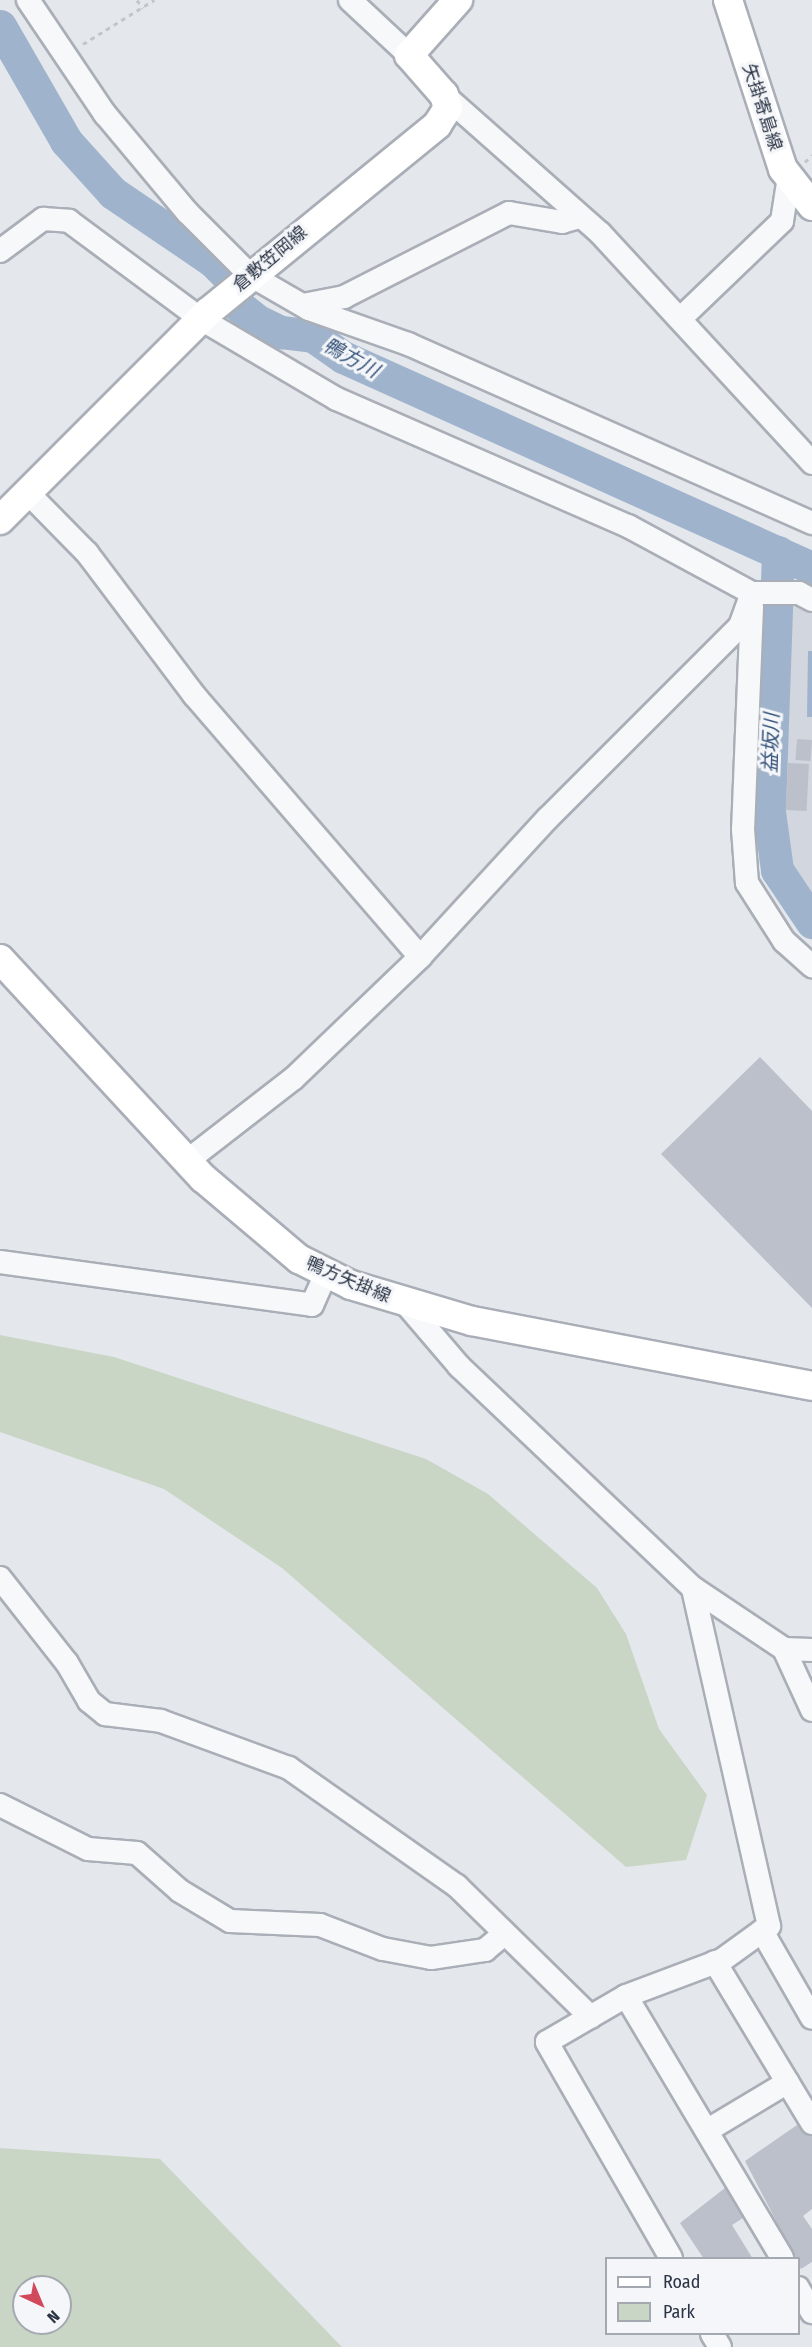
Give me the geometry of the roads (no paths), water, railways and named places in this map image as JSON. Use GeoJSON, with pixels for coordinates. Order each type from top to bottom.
{"type":"FeatureCollection","features":[{"type":"Feature","properties":{"kind":"main road"},"geometry":{"type":"LineString","coordinates":[[444,94],[409,55],[458,0]]}},
{"type":"Feature","properties":{"kind":"main road","name":"矢掛寄島線"},"geometry":{"type":"LineString","coordinates":[[728,0],[770,136],[789,177],[812,206]]}},
{"type":"Feature","properties":{"kind":"main road","name":"倉敷笠岡線"},"geometry":{"type":"LineString","coordinates":[[0,520],[204,316],[250,275],[437,125],[448,108],[444,94]]}},
{"type":"Feature","properties":{"kind":"main road","name":"鴨方矢掛線"},"geometry":{"type":"LineString","coordinates":[[0,959],[187,1161],[254,1225],[326,1273],[406,1304],[812,1386]]}},
{"type":"Feature","properties":{"kind":"street"},"geometry":{"type":"LineString","coordinates":[[28,0],[105,114],[187,212],[250,275],[303,305],[408,344],[812,523]]}},
{"type":"Feature","properties":{"kind":"street"},"geometry":{"type":"LineString","coordinates":[[350,0],[409,55]]}},
{"type":"Feature","properties":{"kind":"street"},"geometry":{"type":"LineString","coordinates":[[444,94],[580,217],[681,318],[812,463]]}},
{"type":"Feature","properties":{"kind":"street"},"geometry":{"type":"LineString","coordinates":[[681,318],[782,221],[789,177]]}},
{"type":"Feature","properties":{"kind":"street"},"geometry":{"type":"LineString","coordinates":[[303,305],[344,297],[509,213],[562,222],[580,217]]}},
{"type":"Feature","properties":{"kind":"street"},"geometry":{"type":"LineString","coordinates":[[0,251],[43,219],[69,221],[204,316],[337,399],[628,526],[753,593],[806,596]]}},
{"type":"Feature","properties":{"kind":"street"},"geometry":{"type":"LineString","coordinates":[[28,493],[87,553],[194,696],[420,957]]}},
{"type":"Feature","properties":{"kind":"street"},"geometry":{"type":"LineString","coordinates":[[187,1161],[294,1078],[420,957],[547,819],[740,626],[753,593]]}},
{"type":"Feature","properties":{"kind":"street"},"geometry":{"type":"LineString","coordinates":[[753,593],[743,829],[747,883],[784,941],[812,966]]}},
{"type":"Feature","properties":{"kind":"street"},"geometry":{"type":"LineString","coordinates":[[0,1262],[312,1305],[326,1273]]}},
{"type":"Feature","properties":{"kind":"street"},"geometry":{"type":"LineString","coordinates":[[406,1304],[476,1383],[693,1588],[784,1649],[812,1710]]}},
{"type":"Feature","properties":{"kind":"street"},"geometry":{"type":"LineString","coordinates":[[0,1578],[67,1663],[89,1701],[105,1714],[161,1721],[289,1768],[401,1843],[457,1886],[503,1935],[591,2017]]}},
{"type":"Feature","properties":{"kind":"street"},"geometry":{"type":"LineString","coordinates":[[670,2257],[547,2042],[626,1996],[715,1962],[769,1926],[693,1588]]}},
{"type":"Feature","properties":{"kind":"street"},"geometry":{"type":"LineString","coordinates":[[784,1649],[812,1650]]}},
{"type":"Feature","properties":{"kind":"street"},"geometry":{"type":"LineString","coordinates":[[0,1805],[88,1849],[137,1853],[180,1891],[230,1922],[320,1925],[384,1948],[431,1958],[485,1950],[503,1935]]}},
{"type":"Feature","properties":{"kind":"street"},"geometry":{"type":"LineString","coordinates":[[762,1931],[812,2018]]}},
{"type":"Feature","properties":{"kind":"street"},"geometry":{"type":"LineString","coordinates":[[715,1962],[812,2122]]}},
{"type":"Feature","properties":{"kind":"street"},"geometry":{"type":"LineString","coordinates":[[626,1996],[708,2130],[781,2257]]}},
{"type":"Feature","properties":{"kind":"street"},"geometry":{"type":"LineString","coordinates":[[708,2130],[788,2082]]}},
{"type":"Feature","properties":{"kind":"street"},"geometry":{"type":"LineString","coordinates":[[800,2291],[812,2312]]}},
{"type":"Feature","properties":{"kind":"water"},"geometry":{"type":"Polygon","coordinates":[[[808,651],[812,651],[812,717],[807,717],[808,651]]]}},
{"type":"Feature","properties":{"kind":"waterway","name":"鴨方川"},"geometry":{"type":"LineString","coordinates":[[0,26],[66,141],[113,193],[213,261],[233,281],[234,302],[256,320],[281,332],[313,336],[343,357],[812,568]]}},
{"type":"Feature","properties":{"kind":"waterway","name":"益坂川"},"geometry":{"type":"LineString","coordinates":[[778,552],[769,812],[777,870],[812,922]]}}]}
